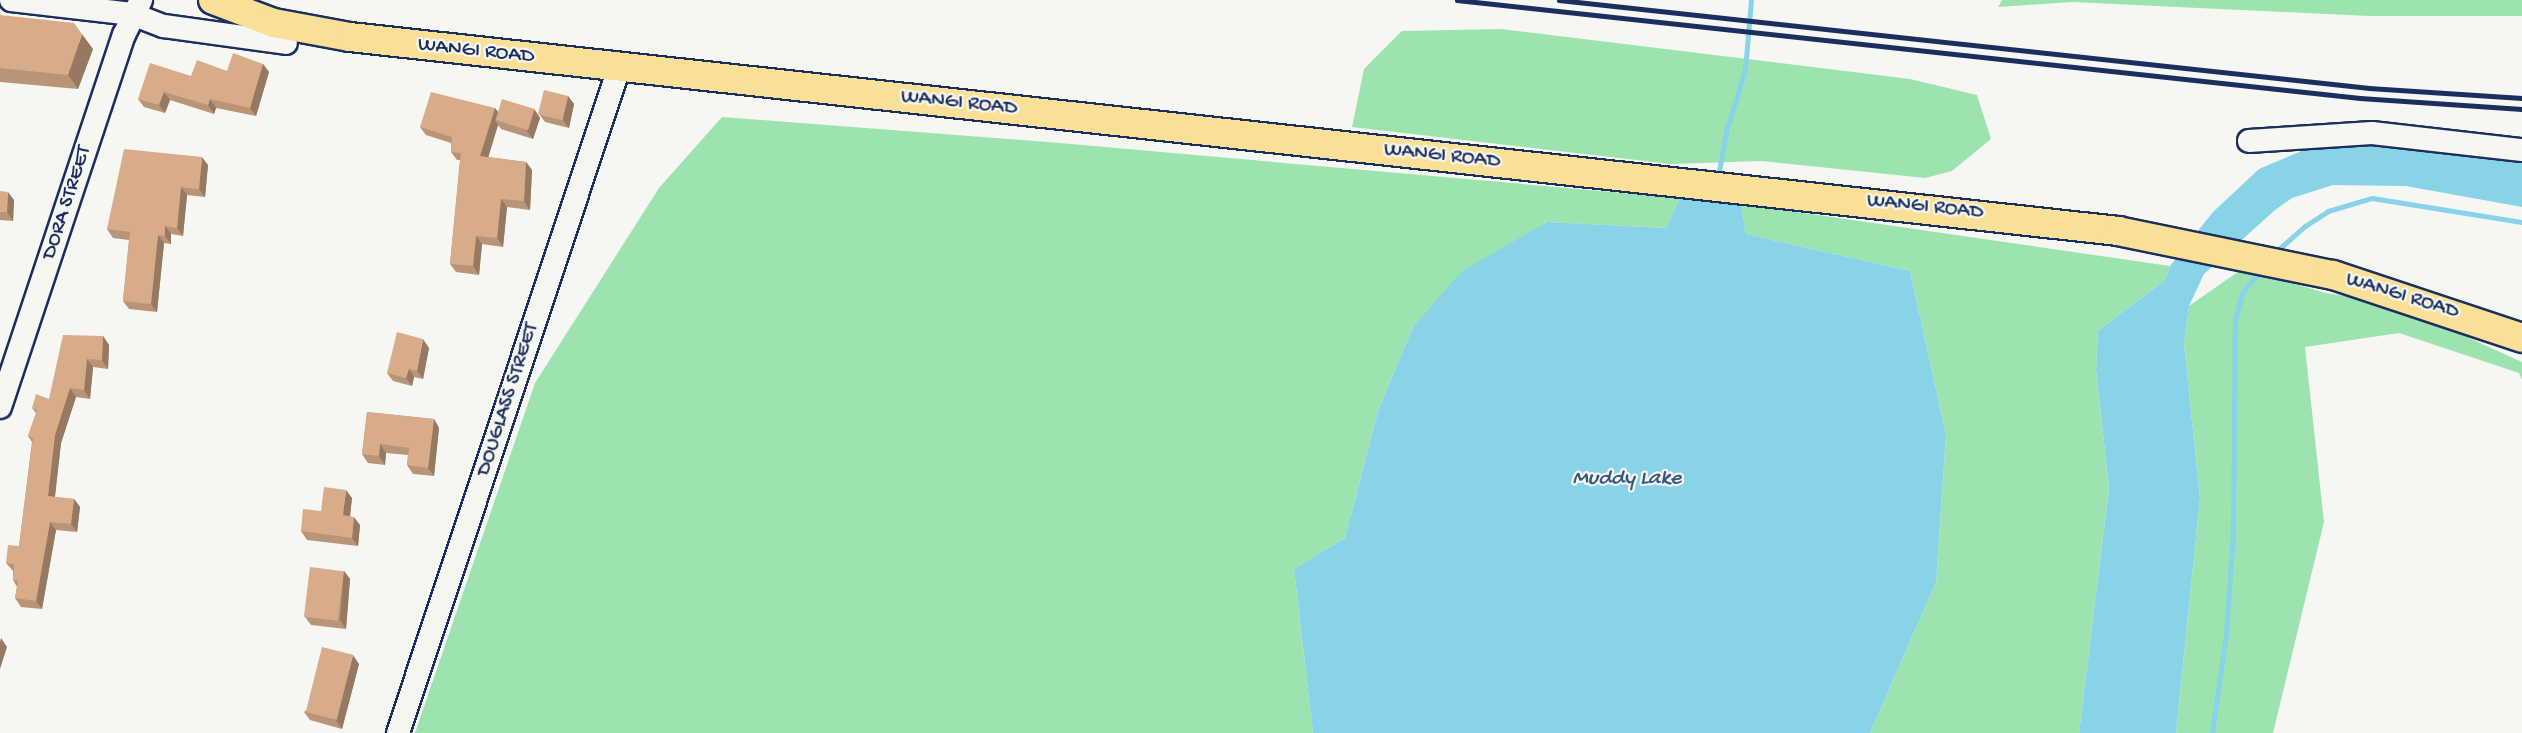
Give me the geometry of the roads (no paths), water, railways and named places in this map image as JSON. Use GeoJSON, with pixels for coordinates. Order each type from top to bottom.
{"type":"FeatureCollection","features":[{"type":"Feature","properties":{"kind":"main road"},"geometry":{"type":"LineString","coordinates":[[213,0],[285,27],[350,38]]}},
{"type":"Feature","properties":{"kind":"main road"},"geometry":{"type":"LineString","coordinates":[[252,0],[350,38]]}},
{"type":"Feature","properties":{"kind":"main road","name":"WANGI ROAD"},"geometry":{"type":"LineString","coordinates":[[350,38],[2146,235],[2278,262],[2396,294],[2522,338]]}},
{"type":"Feature","properties":{"kind":"street"},"geometry":{"type":"LineString","coordinates":[[11,0],[136,7],[164,26],[286,43]]}},
{"type":"Feature","properties":{"kind":"street","name":"DORA STREET"},"geometry":{"type":"LineString","coordinates":[[0,407],[136,7]]}},
{"type":"Feature","properties":{"kind":"street","name":"DOUGLASS STREET"},"geometry":{"type":"LineString","coordinates":[[398,733],[620,68]]}},
{"type":"Feature","properties":{"kind":"street"},"geometry":{"type":"LineString","coordinates":[[2249,141],[2372,133],[2522,150]]}},
{"type":"Feature","properties":{"kind":"water"},"geometry":{"type":"Polygon","coordinates":[[[2357,141],[2522,158],[2522,207],[2406,186],[2333,185],[2292,198],[2275,210],[2204,274],[2189,306],[2184,344],[2200,498],[2176,733],[2079,733],[2109,489],[2096,370],[2098,331],[2165,280],[2170,266],[2213,212],[2259,169],[2311,147],[2357,141]]]}},
{"type":"Feature","properties":{"kind":"water","name":"Muddy Lake"},"geometry":{"type":"Polygon","coordinates":[[[1680,198],[1741,204],[1746,234],[1910,271],[1946,435],[1936,582],[1870,733],[1313,733],[1294,569],[1345,538],[1378,411],[1413,327],[1461,272],[1547,222],[1666,228],[1680,198]]]}},
{"type":"Feature","properties":{"kind":"waterway"},"geometry":{"type":"LineString","coordinates":[[1718,177],[1726,132],[1745,70],[1751,0]]}},
{"type":"Feature","properties":{"kind":"waterway"},"geometry":{"type":"LineString","coordinates":[[2273,254],[2305,226],[2328,211],[2372,198],[2522,222]]}},
{"type":"Feature","properties":{"kind":"waterway"},"geometry":{"type":"LineString","coordinates":[[2212,733],[2226,633],[2233,533],[2235,320],[2242,293],[2262,268]]}},
{"type":"Feature","properties":{"kind":"railway"},"geometry":{"type":"LineString","coordinates":[[1457,0],[2360,98],[2522,109]]}},
{"type":"Feature","properties":{"kind":"railway"},"geometry":{"type":"LineString","coordinates":[[1559,0],[2369,88],[2522,98]]}}]}
